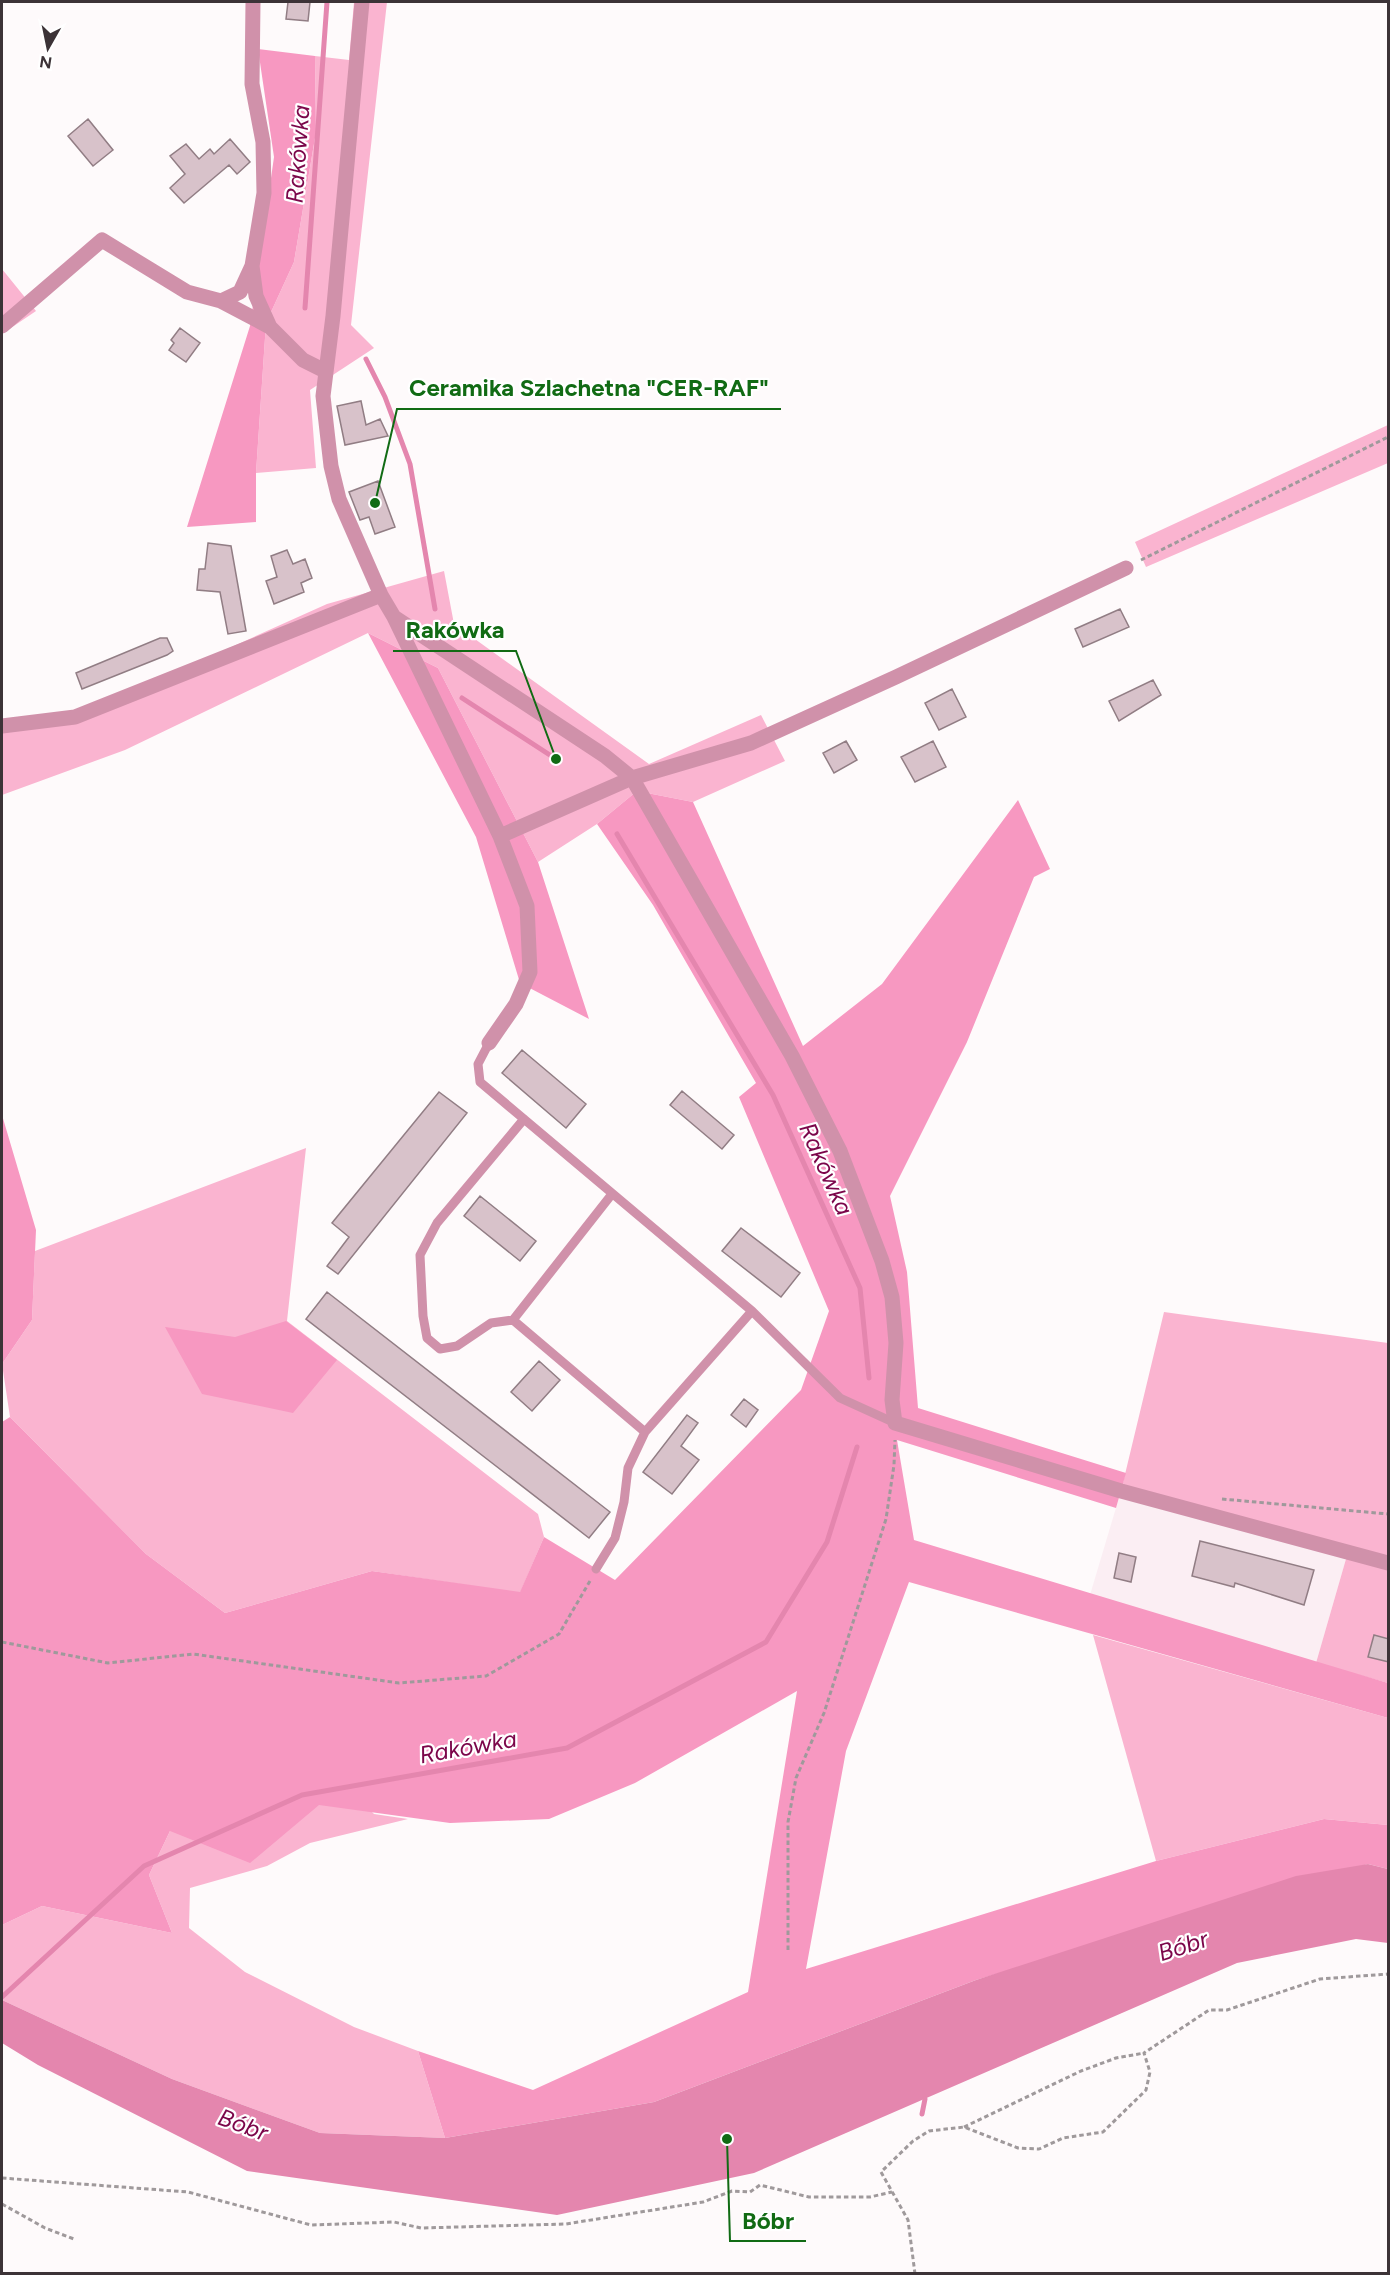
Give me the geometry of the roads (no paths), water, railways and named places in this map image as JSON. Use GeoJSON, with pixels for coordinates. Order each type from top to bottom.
{"type":"FeatureCollection","features":[{"type":"Feature","properties":{"kind":"street"},"geometry":{"type":"LineString","coordinates":[[221,301],[240,292],[252,266],[264,193],[263,142],[252,84],[253,2]]}},
{"type":"Feature","properties":{"kind":"street"},"geometry":{"type":"LineString","coordinates":[[362,2],[333,316],[323,396],[331,466],[339,499],[381,595],[394,617],[500,836],[526,906],[530,972],[516,1004],[489,1043]]}},
{"type":"Feature","properties":{"kind":"street"},"geometry":{"type":"LineString","coordinates":[[2,326],[102,240],[187,292],[221,301],[270,327],[303,360],[325,371]]}},
{"type":"Feature","properties":{"kind":"street"},"geometry":{"type":"LineString","coordinates":[[252,266],[256,296],[270,327]]}},
{"type":"Feature","properties":{"kind":"street"},"geometry":{"type":"LineString","coordinates":[[500,836],[632,778],[751,743],[1126,568]]}},
{"type":"Feature","properties":{"kind":"street"},"geometry":{"type":"LineString","coordinates":[[2,726],[75,717],[381,595]]}},
{"type":"Feature","properties":{"kind":"street"},"geometry":{"type":"LineString","coordinates":[[394,617],[605,756],[632,778],[792,1056],[840,1151],[882,1261],[892,1297],[896,1343],[892,1400],[895,1423],[1121,1491],[1389,1563]]}},
{"type":"Feature","properties":{"kind":"lane"},"geometry":{"type":"LineString","coordinates":[[489,1043],[478,1064],[480,1082],[752,1311],[840,1398],[895,1423]]}},
{"type":"Feature","properties":{"kind":"lane"},"geometry":{"type":"LineString","coordinates":[[524,1119],[437,1223],[420,1255],[423,1316],[427,1338],[440,1349],[457,1346],[491,1323],[513,1320],[612,1194]]}},
{"type":"Feature","properties":{"kind":"lane"},"geometry":{"type":"LineString","coordinates":[[596,1569],[615,1538],[624,1502],[628,1468],[645,1432],[752,1311]]}},
{"type":"Feature","properties":{"kind":"lane"},"geometry":{"type":"LineString","coordinates":[[513,1320],[645,1432]]}},
{"type":"Feature","properties":{"kind":"water"},"geometry":{"type":"Polygon","coordinates":[[[1368,1864],[1388,1869],[1388,1943],[1356,1939],[1237,1963],[754,2173],[557,2215],[247,2171],[38,2065],[2,2043],[2,2000],[172,2079],[320,2133],[445,2138],[654,2102],[976,1980],[1296,1876],[1368,1864]]]}},
{"type":"Feature","properties":{"kind":"waterway","name":"Rakówka"},"geometry":{"type":"LineString","coordinates":[[305,308],[327,2]]}},
{"type":"Feature","properties":{"kind":"waterway","name":"Rakówka"},"geometry":{"type":"LineString","coordinates":[[366,359],[385,397],[410,464],[435,609]]}},
{"type":"Feature","properties":{"kind":"waterway","name":"Rakówka"},"geometry":{"type":"LineString","coordinates":[[462,698],[556,759]]}},
{"type":"Feature","properties":{"kind":"waterway","name":"Rakówka"},"geometry":{"type":"LineString","coordinates":[[617,834],[773,1095],[860,1288],[869,1378]]}},
{"type":"Feature","properties":{"kind":"waterway","name":"Rakówka"},"geometry":{"type":"LineString","coordinates":[[2,1997],[144,1866],[302,1795],[567,1748],[766,1642],[827,1542],[857,1447]]}},
{"type":"Feature","properties":{"kind":"waterway"},"geometry":{"type":"LineString","coordinates":[[922,2114],[925,2099]]}},
{"type":"Feature","properties":{"kind":"place","name":"Ceramika Szlachetna \"CER-RAF\""},"geometry":{"type":"Point","coordinates":[375,503]}},
{"type":"Feature","properties":{"kind":"place","name":"Rakówka"},"geometry":{"type":"Point","coordinates":[556,759]}},
{"type":"Feature","properties":{"kind":"place","name":"Bóbr"},"geometry":{"type":"Point","coordinates":[727,2139]}}]}
